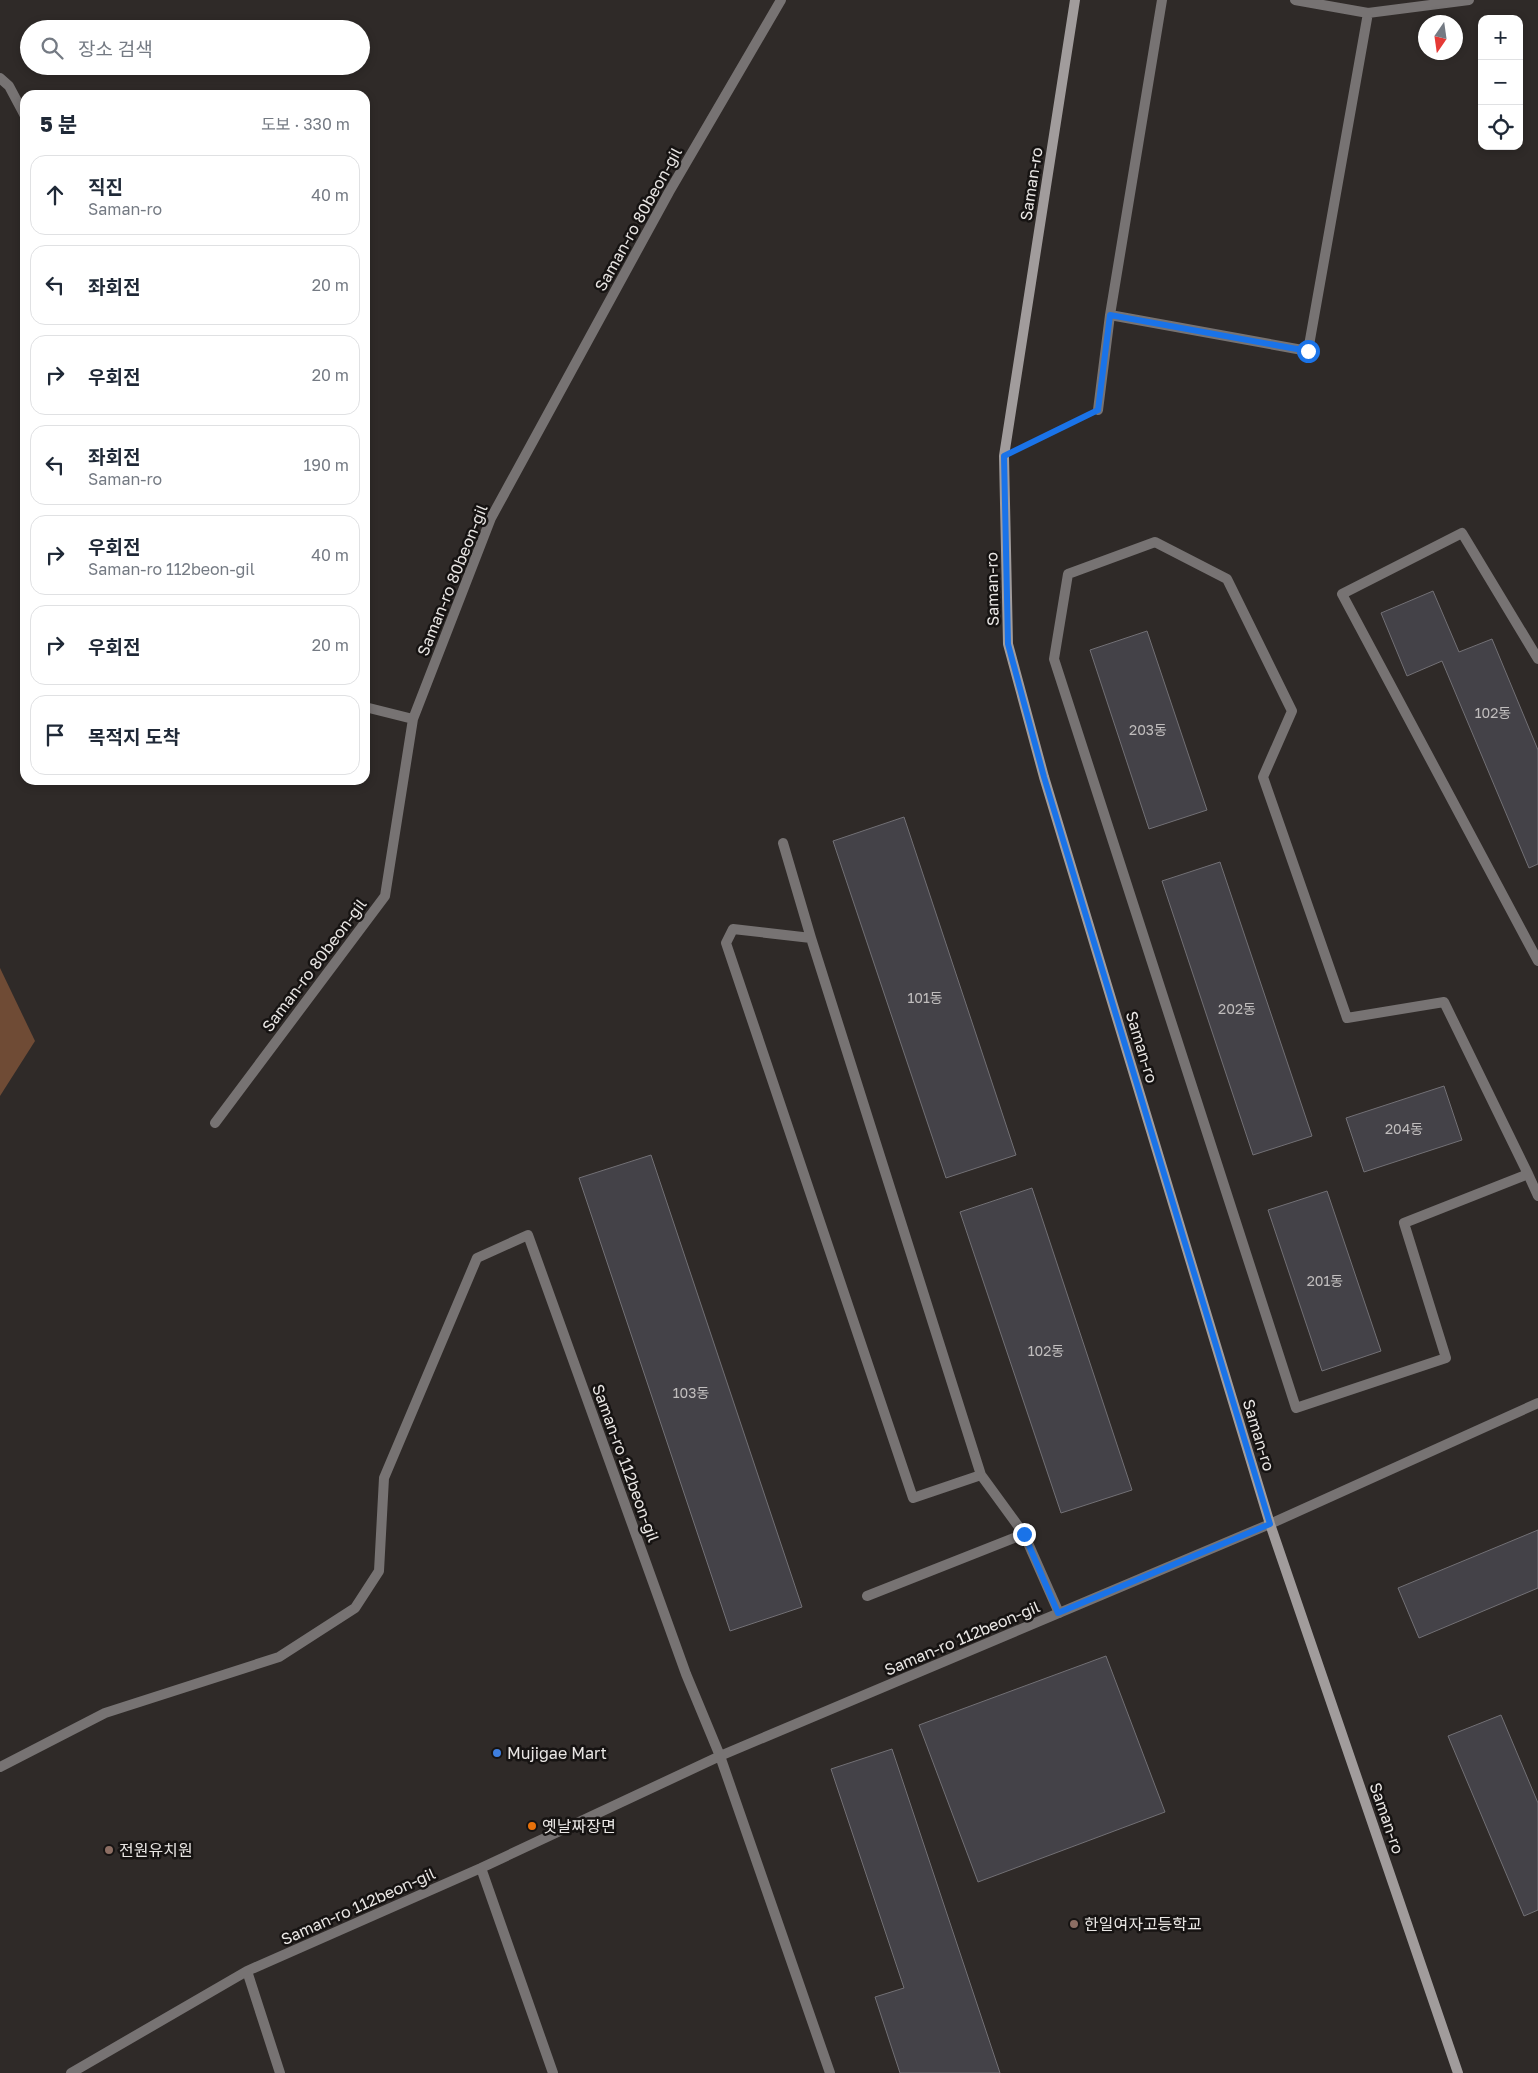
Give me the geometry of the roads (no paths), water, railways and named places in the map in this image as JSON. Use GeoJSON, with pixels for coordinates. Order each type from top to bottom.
{"type":"FeatureCollection","features":[{"type":"Feature","properties":{"kind":"main road","name":"Saman-ro"},"geometry":{"type":"LineString","coordinates":[[1076,0],[1004,456],[1008,644],[1044,777],[1270,1524],[1458,2073]]}},
{"type":"Feature","properties":{"kind":"street","name":"Saman-ro 80beon-gil"},"geometry":{"type":"LineString","coordinates":[[215,1123],[385,896],[413,719],[490,518],[670,192],[781,0]]}},
{"type":"Feature","properties":{"kind":"street"},"geometry":{"type":"LineString","coordinates":[[1098,410],[1110,315],[1162,0]]}},
{"type":"Feature","properties":{"kind":"street"},"geometry":{"type":"LineString","coordinates":[[1295,0],[1368,13],[1468,0]]}},
{"type":"Feature","properties":{"kind":"street"},"geometry":{"type":"LineString","coordinates":[[1110,315],[1308,351],[1368,13]]}},
{"type":"Feature","properties":{"kind":"street"},"geometry":{"type":"LineString","coordinates":[[0,78],[9,86],[20,107]]}},
{"type":"Feature","properties":{"kind":"street"},"geometry":{"type":"LineString","coordinates":[[1538,659],[1462,533],[1342,594],[1538,962]]}},
{"type":"Feature","properties":{"kind":"street"},"geometry":{"type":"LineString","coordinates":[[1528,1174],[1404,1223],[1446,1358],[1296,1408],[1054,659],[1068,574],[1155,542],[1227,579],[1292,711],[1263,776],[1347,1018],[1444,1002],[1528,1174],[1538,1196]]}},
{"type":"Feature","properties":{"kind":"street"},"geometry":{"type":"LineString","coordinates":[[370,708],[413,719]]}},
{"type":"Feature","properties":{"kind":"street"},"geometry":{"type":"LineString","coordinates":[[783,843],[811,938],[981,1475],[1024,1534],[1058,1613]]}},
{"type":"Feature","properties":{"kind":"street"},"geometry":{"type":"LineString","coordinates":[[811,938],[733,930],[726,944],[913,1498],[981,1475]]}},
{"type":"Feature","properties":{"kind":"street","name":"Saman-ro 112beon-gil"},"geometry":{"type":"LineString","coordinates":[[0,1767],[105,1713],[280,1657],[355,1608],[379,1572],[384,1478],[477,1258],[528,1235],[686,1674],[720,1756],[830,2073]]}},
{"type":"Feature","properties":{"kind":"street","name":"Saman-ro 112beon-gil"},"geometry":{"type":"LineString","coordinates":[[72,2073],[247,1971],[481,1868],[720,1756],[1270,1524],[1538,1403]]}},
{"type":"Feature","properties":{"kind":"street"},"geometry":{"type":"LineString","coordinates":[[867,1596],[1024,1534]]}},
{"type":"Feature","properties":{"kind":"street"},"geometry":{"type":"LineString","coordinates":[[481,1868],[553,2073]]}},
{"type":"Feature","properties":{"kind":"street"},"geometry":{"type":"LineString","coordinates":[[247,1971],[280,2073]]}},
{"type":"Feature","properties":{"kind":"place","name":"Mujigae Mart"},"geometry":{"type":"Point","coordinates":[497,1753]}},
{"type":"Feature","properties":{"kind":"place","name":"옛날짜장면"},"geometry":{"type":"Point","coordinates":[532,1826]}},
{"type":"Feature","properties":{"kind":"place","name":"전원유치원"},"geometry":{"type":"Point","coordinates":[109,1850]}},
{"type":"Feature","properties":{"kind":"place","name":"한일여자고등학교"},"geometry":{"type":"Point","coordinates":[1074,1924]}}]}
